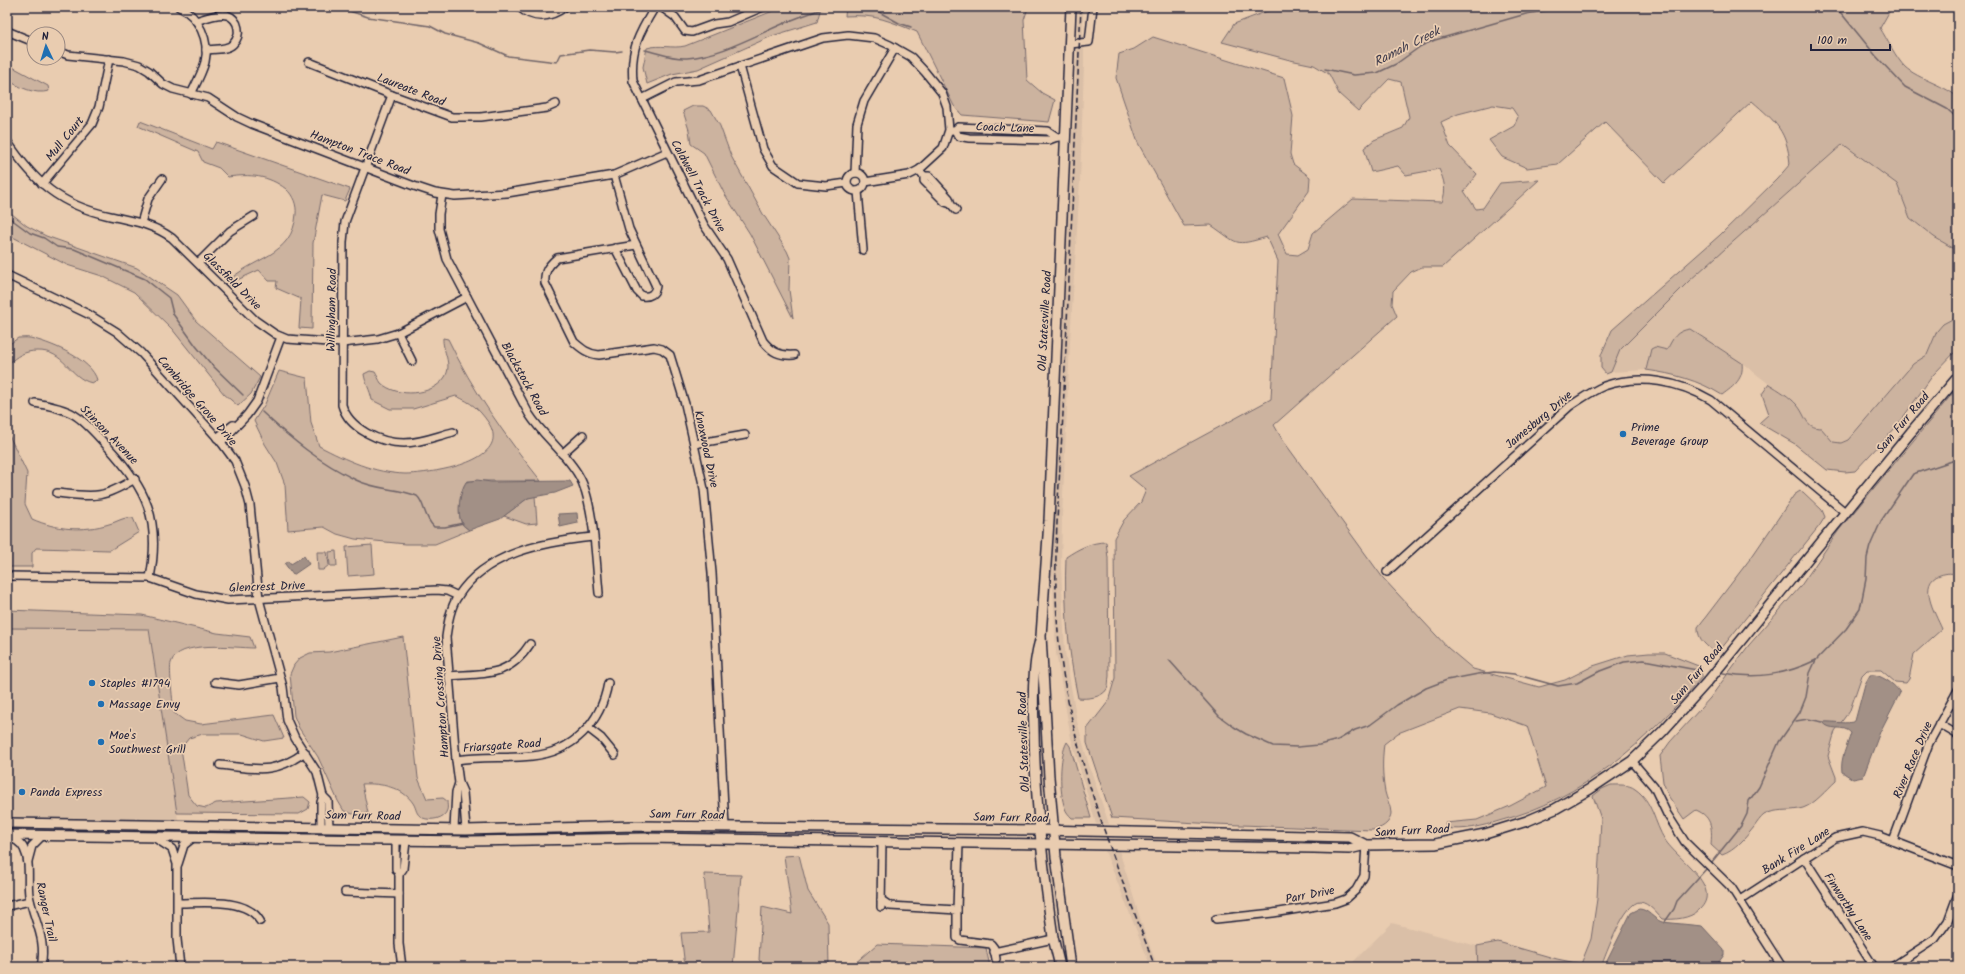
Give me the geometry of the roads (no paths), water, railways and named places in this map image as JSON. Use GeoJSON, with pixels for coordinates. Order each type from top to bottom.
{"type":"FeatureCollection","features":[{"type":"Feature","properties":{"kind":"main road","name":"Old Statesville Road"},"geometry":{"type":"LineString","coordinates":[[1070,967],[1055,844],[1048,763],[1041,636],[1049,521],[1061,137],[1070,44],[1071,7]]}},
{"type":"Feature","properties":{"kind":"main road","name":"Sam Furr Road"},"geometry":{"type":"LineString","coordinates":[[7,836],[194,837],[406,841],[644,838],[1314,848],[1349,848],[1366,845],[1443,843],[1505,828],[1545,813],[1574,799],[1632,761],[1684,709],[1845,512],[1958,377]]}},
{"type":"Feature","properties":{"kind":"main road","name":"Old Statesville Road"},"geometry":{"type":"LineString","coordinates":[[1041,636],[1037,652],[1034,711],[1034,751],[1040,830],[1053,939],[1060,966]]}},
{"type":"Feature","properties":{"kind":"main road","name":"Sam Furr Road"},"geometry":{"type":"LineString","coordinates":[[7,823],[466,830],[636,826],[1054,830],[1350,837],[1366,845]]}},
{"type":"Feature","properties":{"kind":"main road"},"geometry":{"type":"LineString","coordinates":[[644,838],[687,833],[717,833],[723,831],[724,827]]}},
{"type":"Feature","properties":{"kind":"main road"},"geometry":{"type":"LineString","coordinates":[[228,838],[318,833],[325,828]]}},
{"type":"Feature","properties":{"kind":"main road"},"geometry":{"type":"LineString","coordinates":[[396,840],[404,835],[448,834],[506,829]]}},
{"type":"Feature","properties":{"kind":"street"},"geometry":{"type":"LineString","coordinates":[[179,7],[192,16],[201,27],[206,50],[203,67],[191,94]]}},
{"type":"Feature","properties":{"kind":"street"},"geometry":{"type":"LineString","coordinates":[[519,7],[532,15],[546,17],[552,16],[565,7]]}},
{"type":"Feature","properties":{"kind":"street","name":"Caldwell Track Drive"},"geometry":{"type":"LineString","coordinates":[[655,7],[635,44],[632,64],[633,81],[704,225],[727,259],[763,341],[772,351],[783,356],[794,355]]}},
{"type":"Feature","properties":{"kind":"street"},"geometry":{"type":"LineString","coordinates":[[662,7],[675,17],[685,31],[692,32],[714,24],[728,22],[763,7]]}},
{"type":"Feature","properties":{"kind":"street"},"geometry":{"type":"LineString","coordinates":[[1070,44],[1088,42],[1093,7]]}},
{"type":"Feature","properties":{"kind":"street"},"geometry":{"type":"LineString","coordinates":[[196,21],[219,15],[228,15],[238,26],[238,36],[233,44],[224,48],[206,50]]}},
{"type":"Feature","properties":{"kind":"street"},"geometry":{"type":"LineString","coordinates":[[7,31],[26,39]]}},
{"type":"Feature","properties":{"kind":"street"},"geometry":{"type":"LineString","coordinates":[[642,99],[676,82],[699,80],[823,38],[842,35],[874,38],[911,57],[942,93],[952,130],[943,148],[919,170],[909,175],[865,182]]}},
{"type":"Feature","properties":{"kind":"street"},"geometry":{"type":"LineString","coordinates":[[855,173],[857,124],[864,101],[895,48]]}},
{"type":"Feature","properties":{"kind":"street","name":"Hampton Trace Road"},"geometry":{"type":"LineString","coordinates":[[66,54],[108,59],[139,65],[173,89],[208,98],[237,117],[252,124],[414,186],[442,194],[455,196],[486,195],[614,175],[667,152]]}},
{"type":"Feature","properties":{"kind":"street","name":"Mull Court"},"geometry":{"type":"LineString","coordinates":[[42,184],[92,124],[99,107],[108,59]]}},
{"type":"Feature","properties":{"kind":"street","name":"Laureate Road"},"geometry":{"type":"LineString","coordinates":[[309,62],[439,114],[452,117],[481,117],[547,108],[556,104]]}},
{"type":"Feature","properties":{"kind":"street"},"geometry":{"type":"LineString","coordinates":[[740,66],[763,149],[774,166],[798,183],[826,186],[847,183]]}},
{"type":"Feature","properties":{"kind":"street","name":"Willingham Road"},"geometry":{"type":"LineString","coordinates":[[392,95],[345,222],[342,405],[347,418],[352,423],[369,434],[384,440],[404,443],[424,440],[453,432]]}},
{"type":"Feature","properties":{"kind":"street","name":"Coach Lane"},"geometry":{"type":"LineString","coordinates":[[958,127],[1048,131],[1061,137],[1049,140],[958,136],[952,130],[958,127]]}},
{"type":"Feature","properties":{"kind":"street"},"geometry":{"type":"LineString","coordinates":[[1003,130],[1003,138]]}},
{"type":"Feature","properties":{"kind":"street","name":"Glassfield Drive"},"geometry":{"type":"LineString","coordinates":[[7,141],[22,164],[42,184],[64,200],[84,210],[141,223],[164,232],[198,263],[255,320],[281,337],[296,340],[342,343],[368,341],[398,333],[466,297]]}},
{"type":"Feature","properties":{"kind":"street"},"geometry":{"type":"LineString","coordinates":[[919,170],[924,176],[924,181],[944,202],[954,207]]}},
{"type":"Feature","properties":{"kind":"street"},"geometry":{"type":"LineString","coordinates":[[855,173],[863,177],[865,182],[863,188],[858,191],[849,189],[847,183],[850,176],[855,173]]}},
{"type":"Feature","properties":{"kind":"street"},"geometry":{"type":"LineString","coordinates":[[614,175],[629,229],[656,286],[656,292],[647,297],[642,296],[637,291],[615,248]]}},
{"type":"Feature","properties":{"kind":"street"},"geometry":{"type":"LineString","coordinates":[[141,223],[148,200],[162,179]]}},
{"type":"Feature","properties":{"kind":"street"},"geometry":{"type":"LineString","coordinates":[[858,191],[863,250]]}},
{"type":"Feature","properties":{"kind":"street","name":"Blackstock Road"},"geometry":{"type":"LineString","coordinates":[[442,194],[439,221],[443,247],[466,297],[528,414],[542,433],[579,475],[586,492],[599,593]]}},
{"type":"Feature","properties":{"kind":"street"},"geometry":{"type":"LineString","coordinates":[[198,263],[230,231],[254,216]]}},
{"type":"Feature","properties":{"kind":"street","name":"Knoxwood Drive"},"geometry":{"type":"LineString","coordinates":[[636,245],[557,258],[549,265],[544,274],[545,283],[574,342],[581,349],[590,354],[599,355],[654,347],[662,349],[670,355],[694,444],[704,489],[710,543],[724,827]]}},
{"type":"Feature","properties":{"kind":"street","name":"Cambridge Grove Drive"},"geometry":{"type":"LineString","coordinates":[[8,278],[88,314],[117,332],[141,353],[219,440],[235,461],[248,495],[259,599],[280,678],[286,713],[290,729],[306,752],[317,772],[323,796],[328,801],[325,828]]}},
{"type":"Feature","properties":{"kind":"street"},"geometry":{"type":"LineString","coordinates":[[398,333],[412,361]]}},
{"type":"Feature","properties":{"kind":"street"},"geometry":{"type":"LineString","coordinates":[[219,440],[229,427],[242,420],[253,407],[262,392],[281,337]]}},
{"type":"Feature","properties":{"kind":"street","name":"Jamesburg Drive"},"geometry":{"type":"LineString","coordinates":[[1387,572],[1570,406],[1604,386],[1625,382],[1646,380],[1672,383],[1697,392],[1711,400],[1845,512]]}},
{"type":"Feature","properties":{"kind":"street","name":"Stinson Avenue"},"geometry":{"type":"LineString","coordinates":[[35,402],[63,408],[78,416],[128,468],[147,504],[153,528],[155,548],[150,578]]}},
{"type":"Feature","properties":{"kind":"street"},"geometry":{"type":"LineString","coordinates":[[562,454],[583,435]]}},
{"type":"Feature","properties":{"kind":"street"},"geometry":{"type":"LineString","coordinates":[[694,444],[745,435]]}},
{"type":"Feature","properties":{"kind":"street"},"geometry":{"type":"LineString","coordinates":[[57,493],[102,496],[114,492],[135,479]]}},
{"type":"Feature","properties":{"kind":"street","name":"Hampton Crossing Drive"},"geometry":{"type":"LineString","coordinates":[[466,830],[463,792],[459,783],[456,760],[446,637],[448,620],[458,596],[473,578],[486,568],[511,555],[549,542],[592,537]]}},
{"type":"Feature","properties":{"kind":"street","name":"Glencrest Drive"},"geometry":{"type":"LineString","coordinates":[[7,576],[150,578],[218,599],[259,599],[437,590],[447,591],[458,596]]}},
{"type":"Feature","properties":{"kind":"street"},"geometry":{"type":"LineString","coordinates":[[448,676],[491,673],[501,670],[517,661],[530,644]]}},
{"type":"Feature","properties":{"kind":"street"},"geometry":{"type":"LineString","coordinates":[[215,682],[239,685],[280,678]]}},
{"type":"Feature","properties":{"kind":"street","name":"Friarsgate Road"},"geometry":{"type":"LineString","coordinates":[[456,760],[482,757],[531,756],[547,754],[569,744],[588,728],[601,707],[608,683]]}},
{"type":"Feature","properties":{"kind":"street","name":"River Race Drive"},"geometry":{"type":"LineString","coordinates":[[1893,841],[1930,743],[1958,690]]}},
{"type":"Feature","properties":{"kind":"street"},"geometry":{"type":"LineString","coordinates":[[1939,724],[1958,735]]}},
{"type":"Feature","properties":{"kind":"street"},"geometry":{"type":"LineString","coordinates":[[588,728],[601,738],[615,755]]}},
{"type":"Feature","properties":{"kind":"street"},"geometry":{"type":"LineString","coordinates":[[220,765],[262,769],[276,768],[294,760],[306,752]]}},
{"type":"Feature","properties":{"kind":"street"},"geometry":{"type":"LineString","coordinates":[[1632,761],[1654,787],[1667,814],[1685,842],[1731,887],[1778,965]]}},
{"type":"Feature","properties":{"kind":"street","name":"Hampton Crossing Drive"},"geometry":{"type":"LineString","coordinates":[[454,829],[456,792],[459,783]]}},
{"type":"Feature","properties":{"kind":"street","name":"Bank Fire Lane"},"geometry":{"type":"LineString","coordinates":[[1740,900],[1835,838],[1848,834],[1863,832],[1880,836],[1958,866]]}},
{"type":"Feature","properties":{"kind":"street","name":"Ranger Trail"},"geometry":{"type":"LineString","coordinates":[[7,836],[20,843],[28,862]]}},
{"type":"Feature","properties":{"kind":"street","name":"Ranger Trail"},"geometry":{"type":"LineString","coordinates":[[41,967],[42,940],[30,901],[28,862],[32,846],[42,836]]}},
{"type":"Feature","properties":{"kind":"street"},"geometry":{"type":"LineString","coordinates":[[153,837],[172,849],[178,864]]}},
{"type":"Feature","properties":{"kind":"street"},"geometry":{"type":"LineString","coordinates":[[180,967],[178,955],[178,864],[184,845],[194,837]]}},
{"type":"Feature","properties":{"kind":"street"},"geometry":{"type":"LineString","coordinates":[[396,840],[396,869],[399,874],[399,944],[402,967]]}},
{"type":"Feature","properties":{"kind":"street"},"geometry":{"type":"LineString","coordinates":[[399,874],[403,869],[406,841]]}},
{"type":"Feature","properties":{"kind":"street"},"geometry":{"type":"LineString","coordinates":[[882,841],[881,904],[890,906],[957,910]]}},
{"type":"Feature","properties":{"kind":"street"},"geometry":{"type":"LineString","coordinates":[[959,843],[957,938],[970,942],[991,944],[995,956],[1053,939]]}},
{"type":"Feature","properties":{"kind":"street","name":"Parr Drive"},"geometry":{"type":"LineString","coordinates":[[1216,919],[1273,913],[1340,902],[1356,890],[1362,881],[1366,869],[1366,845]]}},
{"type":"Feature","properties":{"kind":"street","name":"Finworthy Lane"},"geometry":{"type":"LineString","coordinates":[[1804,858],[1874,967]]}},
{"type":"Feature","properties":{"kind":"street"},"geometry":{"type":"LineString","coordinates":[[345,892],[399,894]]}},
{"type":"Feature","properties":{"kind":"street"},"geometry":{"type":"LineString","coordinates":[[1892,967],[1935,939],[1948,921],[1958,894]]}},
{"type":"Feature","properties":{"kind":"street"},"geometry":{"type":"LineString","coordinates":[[7,906],[30,901]]}},
{"type":"Feature","properties":{"kind":"street"},"geometry":{"type":"LineString","coordinates":[[178,903],[233,904],[252,911],[260,921]]}},
{"type":"Feature","properties":{"kind":"waterway"},"geometry":{"type":"LineString","coordinates":[[337,7],[368,17],[430,26],[445,34],[479,43],[508,56],[557,62],[561,54],[589,50],[615,52],[622,51]]}},
{"type":"Feature","properties":{"kind":"waterway"},"geometry":{"type":"LineString","coordinates":[[645,50],[676,58],[701,56],[729,48],[825,7]]}},
{"type":"Feature","properties":{"kind":"waterway"},"geometry":{"type":"LineString","coordinates":[[870,7],[899,23],[911,27]]}},
{"type":"Feature","properties":{"kind":"waterway","name":"Ramah Creek"},"geometry":{"type":"LineString","coordinates":[[1325,69],[1354,75],[1377,73],[1396,64],[1421,46],[1435,40],[1526,14],[1567,7]]}},
{"type":"Feature","properties":{"kind":"waterway","name":"Ramah Creek"},"geometry":{"type":"LineString","coordinates":[[1829,7],[1841,13],[1876,56],[1905,87],[1947,109],[1958,119]]}},
{"type":"Feature","properties":{"kind":"waterway"},"geometry":{"type":"LineString","coordinates":[[7,216],[30,233],[44,238],[57,247],[74,249],[145,279],[169,298],[173,314],[196,346],[211,364],[243,395]]}},
{"type":"Feature","properties":{"kind":"waterway"},"geometry":{"type":"LineString","coordinates":[[262,412],[306,450],[330,466],[371,486],[410,493],[417,496],[420,499],[430,523],[434,527],[445,527],[463,523]]}},
{"type":"Feature","properties":{"kind":"waterway"},"geometry":{"type":"LineString","coordinates":[[1711,863],[1741,826],[1747,814],[1749,801],[1759,787],[1779,742],[1800,712],[1806,697],[1810,673],[1816,660],[1846,629],[1860,609],[1866,579],[1867,558],[1870,546],[1881,521],[1913,474],[1958,459]]}},
{"type":"Feature","properties":{"kind":"waterway"},"geometry":{"type":"LineString","coordinates":[[1169,660],[1219,716],[1234,727],[1273,746],[1298,747],[1319,745],[1338,740],[1355,730],[1370,725],[1397,705],[1426,688],[1447,680],[1478,674],[1494,672],[1514,674],[1558,686],[1577,683],[1600,671],[1624,662],[1644,660],[1702,671]]}},
{"type":"Feature","properties":{"kind":"waterway"},"geometry":{"type":"LineString","coordinates":[[1723,673],[1748,676],[1771,674],[1793,669],[1816,660]]}},
{"type":"Feature","properties":{"kind":"waterway"},"geometry":{"type":"LineString","coordinates":[[1796,721],[1808,719],[1823,722]]}},
{"type":"Feature","properties":{"kind":"waterway"},"geometry":{"type":"LineString","coordinates":[[1664,923],[1674,909],[1677,901],[1707,868]]}},
{"type":"Feature","properties":{"kind":"railway"},"geometry":{"type":"LineString","coordinates":[[1081,7],[1056,543],[1059,641],[1070,711],[1090,786],[1114,859],[1155,967]]}},
{"type":"Feature","properties":{"kind":"place","name":"Prime Beverage Group"},"geometry":{"type":"Point","coordinates":[1623,434]}},
{"type":"Feature","properties":{"kind":"place","name":"Staples #1794"},"geometry":{"type":"Point","coordinates":[92,683]}},
{"type":"Feature","properties":{"kind":"place","name":"Massage Envy"},"geometry":{"type":"Point","coordinates":[101,704]}},
{"type":"Feature","properties":{"kind":"place","name":"Moe's Southwest Grill"},"geometry":{"type":"Point","coordinates":[101,742]}},
{"type":"Feature","properties":{"kind":"place","name":"Panda Express"},"geometry":{"type":"Point","coordinates":[22,792]}}]}
